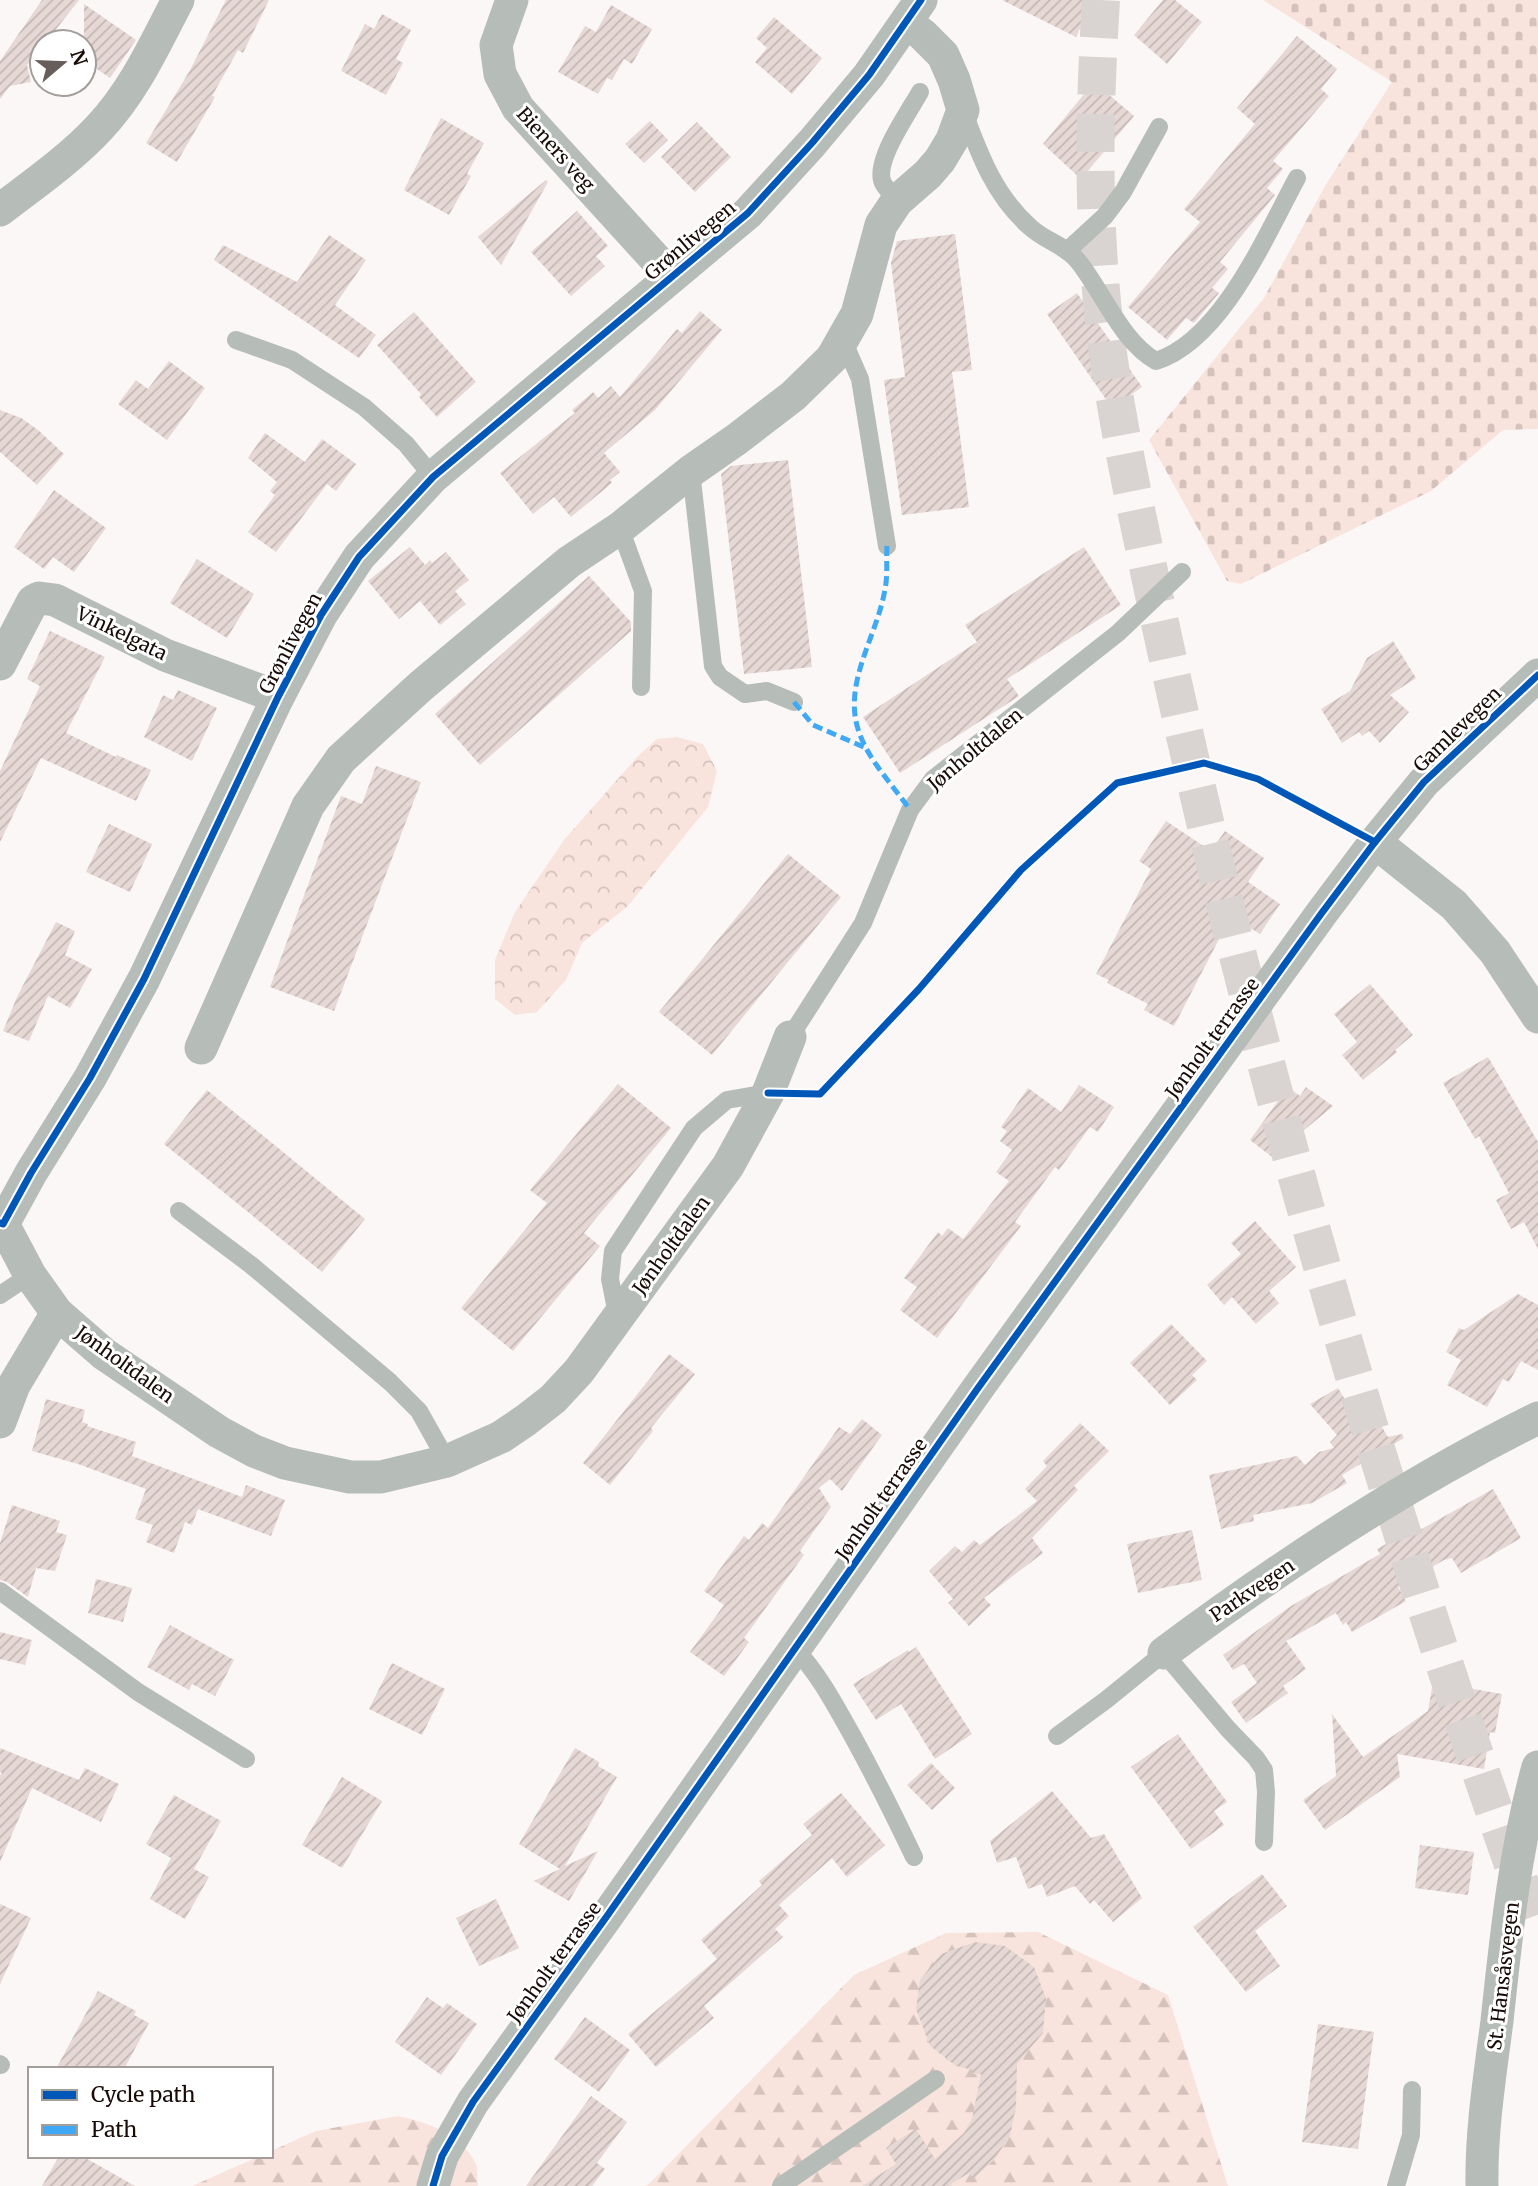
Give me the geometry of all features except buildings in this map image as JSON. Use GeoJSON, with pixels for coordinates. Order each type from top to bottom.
{"type":"FeatureCollection","features":[{"type":"Feature","properties":{"kind":"street"},"geometry":{"type":"LineString","coordinates":[[0,210],[54,169],[100,127],[134,83],[178,0]]}},
{"type":"Feature","properties":{"kind":"street","name":"Bieners veg"},"geometry":{"type":"LineString","coordinates":[[512,0],[496,45],[500,75],[518,108],[671,276]]}},
{"type":"Feature","properties":{"kind":"street","name":"Grønlivegen"},"geometry":{"type":"LineString","coordinates":[[2,1224],[90,1078],[144,979],[278,697],[321,615],[359,557],[433,477],[748,213],[869,75],[913,11]]}},
{"type":"Feature","properties":{"kind":"street","name":"Grønlivegen"},"geometry":{"type":"LineString","coordinates":[[913,11],[922,34],[943,55],[954,79],[963,110]]}},
{"type":"Feature","properties":{"kind":"street"},"geometry":{"type":"LineString","coordinates":[[201,1048],[308,806],[341,760],[421,686],[569,562],[620,528],[691,471],[793,396],[832,358],[857,314],[881,225],[897,201],[940,160],[952,140],[963,110]]}},
{"type":"Feature","properties":{"kind":"street","name":"Vinkelgata"},"geometry":{"type":"LineString","coordinates":[[0,664],[33,601],[38,598],[55,600],[165,655],[278,697]]}},
{"type":"Feature","properties":{"kind":"street","name":"Gamlevegen"},"geometry":{"type":"LineString","coordinates":[[1375,842],[1424,782],[1538,675]]}},
{"type":"Feature","properties":{"kind":"street"},"geometry":{"type":"LineString","coordinates":[[1375,842],[1454,905],[1495,952],[1538,1017]]}},
{"type":"Feature","properties":{"kind":"street","name":"Jønholt terrasse"},"geometry":{"type":"LineString","coordinates":[[433,2186],[442,2156],[473,2102],[986,1377],[1375,842]]}},
{"type":"Feature","properties":{"kind":"street","name":"Jønholtdalen"},"geometry":{"type":"LineString","coordinates":[[2,1224],[30,1275],[57,1313],[104,1354],[219,1432],[254,1451],[285,1463],[350,1477],[381,1477],[447,1461],[501,1437],[553,1399],[579,1371],[728,1166],[768,1093],[790,1037]]}},
{"type":"Feature","properties":{"kind":"street"},"geometry":{"type":"LineString","coordinates":[[0,1422],[14,1385],[57,1313]]}},
{"type":"Feature","properties":{"kind":"street","name":"Parkvegen"},"geometry":{"type":"LineString","coordinates":[[1164,1653],[1253,1587],[1433,1474],[1538,1418]]}},
{"type":"Feature","properties":{"kind":"street","name":"St. Hansåsvegen"},"geometry":{"type":"LineString","coordinates":[[1482,2186],[1485,2123],[1509,1917],[1518,1857],[1538,1767]]}},
{"type":"Feature","properties":{"kind":"lane"},"geometry":{"type":"LineString","coordinates":[[897,201],[883,182],[880,169],[884,156],[920,92]]}},
{"type":"Feature","properties":{"kind":"lane"},"geometry":{"type":"LineString","coordinates":[[963,110],[982,162],[995,187],[1032,230],[1068,250],[1107,301],[1134,344],[1156,361],[1168,357],[1206,328],[1244,277],[1297,178]]}},
{"type":"Feature","properties":{"kind":"lane"},"geometry":{"type":"LineString","coordinates":[[1068,250],[1105,216],[1123,192],[1159,127]]}},
{"type":"Feature","properties":{"kind":"lane"},"geometry":{"type":"LineString","coordinates":[[236,340],[292,360],[364,407],[406,444],[433,477]]}},
{"type":"Feature","properties":{"kind":"lane"},"geometry":{"type":"LineString","coordinates":[[843,340],[860,379],[887,546]]}},
{"type":"Feature","properties":{"kind":"lane"},"geometry":{"type":"LineString","coordinates":[[691,471],[713,666],[720,677],[745,694],[767,691],[794,702]]}},
{"type":"Feature","properties":{"kind":"lane"},"geometry":{"type":"LineString","coordinates":[[620,528],[643,591],[641,687]]}},
{"type":"Feature","properties":{"kind":"lane","name":"Jønholtdalen"},"geometry":{"type":"LineString","coordinates":[[790,1037],[863,923],[911,810],[933,779],[1118,633],[1182,572]]}},
{"type":"Feature","properties":{"kind":"lane"},"geometry":{"type":"LineString","coordinates":[[618,1319],[610,1279],[613,1251],[694,1128],[727,1100],[768,1093]]}},
{"type":"Feature","properties":{"kind":"lane"},"geometry":{"type":"LineString","coordinates":[[179,1211],[251,1265],[390,1381],[419,1412],[447,1461]]}},
{"type":"Feature","properties":{"kind":"lane"},"geometry":{"type":"LineString","coordinates":[[0,1295],[30,1275]]}},
{"type":"Feature","properties":{"kind":"lane"},"geometry":{"type":"LineString","coordinates":[[0,1591],[138,1692],[246,1759]]}},
{"type":"Feature","properties":{"kind":"lane"},"geometry":{"type":"LineString","coordinates":[[795,1649],[813,1668],[840,1712],[880,1785],[914,1857]]}},
{"type":"Feature","properties":{"kind":"lane"},"geometry":{"type":"LineString","coordinates":[[1057,1736],[1164,1653],[1264,1770],[1264,1842]]}},
{"type":"Feature","properties":{"kind":"lane"},"geometry":{"type":"LineString","coordinates":[[781,2186],[936,2079]]}},
{"type":"Feature","properties":{"kind":"lane"},"geometry":{"type":"LineString","coordinates":[[1396,2186],[1411,2135],[1412,2090]]}},
{"type":"Feature","properties":{"kind":"green space"},"geometry":{"type":"Polygon","coordinates":[[[1263,0],[1538,0],[1538,429],[1503,430],[1431,491],[1241,584],[1227,581],[1149,440],[1264,298],[1325,186],[1392,82],[1263,0]]]}},
{"type":"Feature","properties":{"kind":"green space"},"geometry":{"type":"Polygon","coordinates":[[[677,737],[703,744],[717,771],[708,807],[628,906],[582,943],[566,980],[537,1012],[515,1015],[495,999],[495,960],[515,912],[564,840],[638,756],[657,739],[677,737]]]}},
{"type":"Feature","properties":{"kind":"green space"},"geometry":{"type":"Polygon","coordinates":[[[1038,1932],[1168,1995],[1228,2186],[644,2186],[648,2185],[854,1975],[946,1933],[1038,1932]]]}},
{"type":"Feature","properties":{"kind":"green space"},"geometry":{"type":"Polygon","coordinates":[[[398,2116],[421,2122],[443,2131],[462,2144],[476,2164],[478,2186],[192,2186],[255,2158],[273,2158],[273,2150],[316,2131],[398,2116]]]}},
{"type":"Feature","properties":{"kind":"tunnel"},"geometry":{"type":"LineString","coordinates":[[1101,0],[1096,206],[1105,330],[1128,472],[1187,743],[1264,1055],[1334,1309],[1411,1560],[1538,1934]]}},
{"type":"Feature","properties":{"kind":"marked path"},"geometry":{"type":"LineString","coordinates":[[887,546],[885,589],[858,676],[855,711],[858,729],[868,751],[910,810]]}},
{"type":"Feature","properties":{"kind":"marked path"},"geometry":{"type":"LineString","coordinates":[[794,702],[813,725],[866,748]]}},
{"type":"Feature","properties":{"kind":"cycle path"},"geometry":{"type":"LineString","coordinates":[[0,1223],[3,1224],[90,1078],[144,979],[278,697],[321,615],[359,557],[433,477],[748,213],[869,75],[921,0]]}},
{"type":"Feature","properties":{"kind":"cycle path"},"geometry":{"type":"LineString","coordinates":[[433,2186],[442,2156],[473,2102],[978,1388],[1321,914],[1424,782],[1538,675]]}},
{"type":"Feature","properties":{"kind":"cycle path"},"geometry":{"type":"LineString","coordinates":[[768,1093],[820,1094],[919,989],[1021,870],[1117,783],[1204,763],[1258,779],[1375,842]]}}]}
